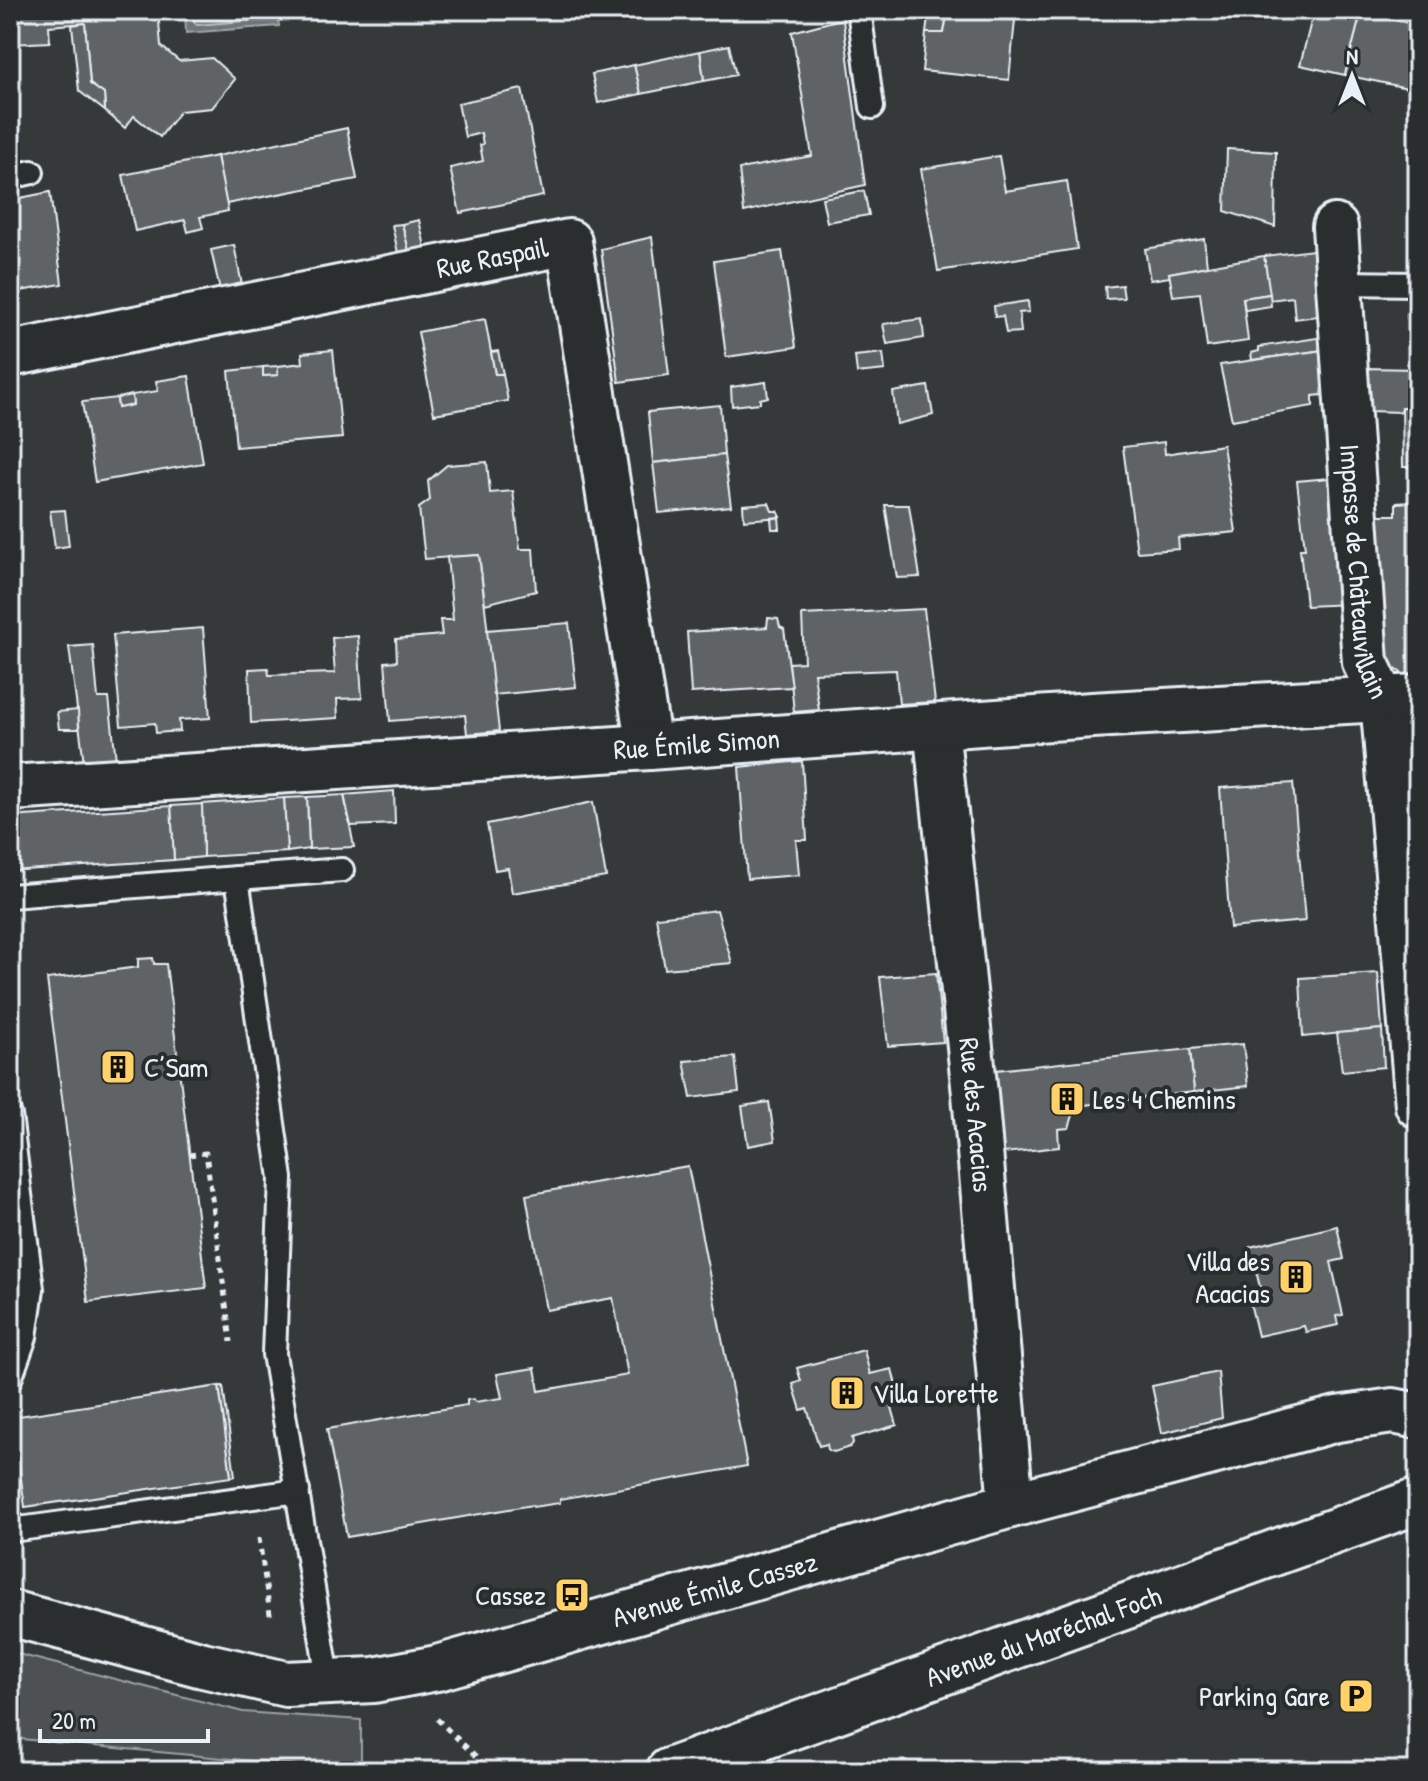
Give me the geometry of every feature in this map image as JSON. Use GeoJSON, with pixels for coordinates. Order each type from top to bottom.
{"type":"FeatureCollection","features":[{"type":"Feature","properties":{"kind":"street","name":"Impasse de Châteauvillain"},"geometry":{"type":"LineString","coordinates":[[1335,227],[1365,662],[1400,698],[1418,1105]]}},
{"type":"Feature","properties":{"kind":"street","name":"Rue Raspail"},"geometry":{"type":"LineString","coordinates":[[10,354],[569,242],[649,747]]}},
{"type":"Feature","properties":{"kind":"street","name":"Rue Émile Simon"},"geometry":{"type":"LineString","coordinates":[[10,788],[1400,698]]}},
{"type":"Feature","properties":{"kind":"street","name":"Rue des Acacias"},"geometry":{"type":"LineString","coordinates":[[936,727],[975,1094],[1011,1505]]}},
{"type":"Feature","properties":{"kind":"street","name":"Avenue Émile Cassez"},"geometry":{"type":"LineString","coordinates":[[10,1613],[286,1684],[374,1680],[437,1668],[1011,1505],[1337,1419],[1393,1411],[1418,1416]]}},
{"type":"Feature","properties":{"kind":"street","name":"Avenue du Maréchal Foch"},"geometry":{"type":"LineString","coordinates":[[669,1771],[1418,1501]]}},
{"type":"Feature","properties":{"kind":"lane"},"geometry":{"type":"LineString","coordinates":[[859,10],[872,107]]}},
{"type":"Feature","properties":{"kind":"lane"},"geometry":{"type":"LineString","coordinates":[[10,177],[32,172]]}},
{"type":"Feature","properties":{"kind":"lane"},"geometry":{"type":"LineString","coordinates":[[1339,283],[1418,284]]}},
{"type":"Feature","properties":{"kind":"lane"},"geometry":{"type":"LineString","coordinates":[[10,896],[342,870]]}},
{"type":"Feature","properties":{"kind":"lane"},"geometry":{"type":"LineString","coordinates":[[237,878],[281,1178],[274,1354],[329,1684]]}},
{"type":"Feature","properties":{"kind":"lane"},"geometry":{"type":"LineString","coordinates":[[10,1115],[32,1289],[25,1337],[10,1379]]}},
{"type":"Feature","properties":{"kind":"lane"},"geometry":{"type":"LineString","coordinates":[[10,1521],[19,1529],[298,1491]]}},
{"type":"Feature","properties":{"kind":"path"},"geometry":{"type":"LineString","coordinates":[[437,1668],[437,1719],[491,1771]]}},
{"type":"Feature","properties":{"kind":"shaded area"},"geometry":{"type":"Polygon","coordinates":[[[10,1652],[243,1712],[361,1720],[361,1771],[10,1738],[10,1652]]]}},
{"type":"Feature","properties":{"kind":"water"},"geometry":{"type":"Polygon","coordinates":[[[185,10],[277,10],[279,26],[186,33],[185,10]]]}},
{"type":"Feature","properties":{"kind":"building"},"geometry":{"type":"Polygon","coordinates":[[[10,10],[158,10],[161,46],[179,61],[212,58],[235,79],[212,108],[180,111],[160,137],[134,116],[125,128],[105,111],[104,94],[90,84],[85,23],[49,26],[50,42],[10,44],[10,10]]]}},
{"type":"Feature","properties":{"kind":"building"},"geometry":{"type":"Polygon","coordinates":[[[929,10],[948,10],[944,33],[926,33],[929,10]]]}},
{"type":"Feature","properties":{"kind":"building"},"geometry":{"type":"Polygon","coordinates":[[[948,10],[1016,10],[1009,80],[922,71],[926,33],[944,33],[948,10]]]}},
{"type":"Feature","properties":{"kind":"building"},"geometry":{"type":"Polygon","coordinates":[[[1314,10],[1362,10],[1345,75],[1300,65],[1314,10]]]}},
{"type":"Feature","properties":{"kind":"building"},"geometry":{"type":"Polygon","coordinates":[[[1362,10],[1401,10],[1398,21],[1361,13],[1362,10]]]}},
{"type":"Feature","properties":{"kind":"building"},"geometry":{"type":"Polygon","coordinates":[[[1361,13],[1418,25],[1417,90],[1345,75],[1361,13]]]}},
{"type":"Feature","properties":{"kind":"building"},"geometry":{"type":"Polygon","coordinates":[[[843,20],[865,185],[744,212],[739,169],[812,156],[792,32],[843,20]]]}},
{"type":"Feature","properties":{"kind":"building"},"geometry":{"type":"Polygon","coordinates":[[[85,23],[90,84],[104,94],[105,111],[79,91],[72,25],[85,23]]]}},
{"type":"Feature","properties":{"kind":"building"},"geometry":{"type":"Polygon","coordinates":[[[729,45],[736,75],[704,81],[700,51],[729,45]]]}},
{"type":"Feature","properties":{"kind":"building"},"geometry":{"type":"Polygon","coordinates":[[[700,51],[704,81],[641,94],[634,65],[700,51]]]}},
{"type":"Feature","properties":{"kind":"building"},"geometry":{"type":"Polygon","coordinates":[[[634,65],[641,94],[598,103],[592,74],[634,65]]]}},
{"type":"Feature","properties":{"kind":"building"},"geometry":{"type":"Polygon","coordinates":[[[522,89],[543,196],[460,213],[450,168],[483,161],[480,145],[483,144],[481,133],[465,137],[458,103],[522,89]]]}},
{"type":"Feature","properties":{"kind":"building"},"geometry":{"type":"Polygon","coordinates":[[[347,128],[357,179],[226,204],[217,156],[347,128]]]}},
{"type":"Feature","properties":{"kind":"building"},"geometry":{"type":"Polygon","coordinates":[[[1227,149],[1276,152],[1275,227],[1225,211],[1227,149]]]}},
{"type":"Feature","properties":{"kind":"building"},"geometry":{"type":"Polygon","coordinates":[[[217,156],[228,211],[200,217],[203,228],[188,232],[185,220],[135,231],[123,175],[217,156]]]}},
{"type":"Feature","properties":{"kind":"building"},"geometry":{"type":"Polygon","coordinates":[[[999,156],[1005,191],[1067,181],[1077,249],[938,271],[921,169],[999,156]]]}},
{"type":"Feature","properties":{"kind":"building"},"geometry":{"type":"Polygon","coordinates":[[[864,191],[869,215],[827,222],[822,198],[864,191]]]}},
{"type":"Feature","properties":{"kind":"building"},"geometry":{"type":"Polygon","coordinates":[[[50,192],[62,284],[20,291],[10,200],[50,192]]]}},
{"type":"Feature","properties":{"kind":"building"},"geometry":{"type":"Polygon","coordinates":[[[419,220],[425,247],[409,251],[402,224],[419,220]]]}},
{"type":"Feature","properties":{"kind":"building"},"geometry":{"type":"Polygon","coordinates":[[[402,224],[409,251],[398,253],[392,225],[402,224]]]}},
{"type":"Feature","properties":{"kind":"building"},"geometry":{"type":"Polygon","coordinates":[[[652,237],[669,375],[619,382],[601,249],[652,237]]]}},
{"type":"Feature","properties":{"kind":"building"},"geometry":{"type":"Polygon","coordinates":[[[1204,239],[1207,266],[1150,280],[1145,249],[1204,239]]]}},
{"type":"Feature","properties":{"kind":"building"},"geometry":{"type":"Polygon","coordinates":[[[234,245],[242,285],[220,290],[211,250],[234,245]]]}},
{"type":"Feature","properties":{"kind":"building"},"geometry":{"type":"Polygon","coordinates":[[[1321,249],[1326,315],[1295,319],[1293,297],[1270,300],[1264,256],[1321,249]]]}},
{"type":"Feature","properties":{"kind":"building"},"geometry":{"type":"Polygon","coordinates":[[[782,251],[796,347],[726,357],[714,261],[782,251]]]}},
{"type":"Feature","properties":{"kind":"building"},"geometry":{"type":"Polygon","coordinates":[[[1264,256],[1270,294],[1243,298],[1248,341],[1207,347],[1200,293],[1173,296],[1169,273],[1264,256]]]}},
{"type":"Feature","properties":{"kind":"building"},"geometry":{"type":"Polygon","coordinates":[[[1122,285],[1124,298],[1106,299],[1105,287],[1122,285]]]}},
{"type":"Feature","properties":{"kind":"building"},"geometry":{"type":"Polygon","coordinates":[[[1270,294],[1271,306],[1245,310],[1243,298],[1270,294]]]}},
{"type":"Feature","properties":{"kind":"building"},"geometry":{"type":"Polygon","coordinates":[[[1028,301],[1029,312],[1019,313],[1021,332],[1006,333],[1003,316],[995,317],[994,306],[1028,301]]]}},
{"type":"Feature","properties":{"kind":"building"},"geometry":{"type":"Polygon","coordinates":[[[1408,302],[1418,302],[1418,319],[1407,318],[1408,302]]]}},
{"type":"Feature","properties":{"kind":"building"},"geometry":{"type":"Polygon","coordinates":[[[485,319],[495,374],[503,374],[508,401],[434,414],[418,332],[485,319]]]}},
{"type":"Feature","properties":{"kind":"building"},"geometry":{"type":"Polygon","coordinates":[[[922,319],[924,338],[887,344],[883,324],[922,319]]]}},
{"type":"Feature","properties":{"kind":"building"},"geometry":{"type":"Polygon","coordinates":[[[1323,337],[1330,349],[1252,360],[1251,353],[1259,351],[1259,347],[1323,337]]]}},
{"type":"Feature","properties":{"kind":"building"},"geometry":{"type":"Polygon","coordinates":[[[1330,349],[1333,394],[1313,396],[1313,406],[1232,420],[1220,365],[1330,349]]]}},
{"type":"Feature","properties":{"kind":"building"},"geometry":{"type":"Polygon","coordinates":[[[333,350],[342,438],[236,447],[229,371],[263,367],[263,376],[278,375],[278,366],[303,363],[302,353],[333,350]]]}},
{"type":"Feature","properties":{"kind":"building"},"geometry":{"type":"Polygon","coordinates":[[[498,351],[503,374],[495,374],[491,352],[498,351]]]}},
{"type":"Feature","properties":{"kind":"building"},"geometry":{"type":"Polygon","coordinates":[[[883,353],[885,370],[857,373],[855,356],[883,353]]]}},
{"type":"Feature","properties":{"kind":"building"},"geometry":{"type":"Polygon","coordinates":[[[278,366],[278,375],[263,376],[263,367],[278,366]]]}},
{"type":"Feature","properties":{"kind":"building"},"geometry":{"type":"Polygon","coordinates":[[[1365,368],[1418,369],[1418,408],[1402,407],[1401,412],[1368,411],[1365,368]]]}},
{"type":"Feature","properties":{"kind":"building"},"geometry":{"type":"Polygon","coordinates":[[[189,376],[203,463],[95,482],[82,402],[117,398],[118,408],[133,405],[132,395],[158,391],[156,381],[189,376]]]}},
{"type":"Feature","properties":{"kind":"building"},"geometry":{"type":"Polygon","coordinates":[[[766,382],[768,397],[760,399],[760,403],[732,406],[731,387],[766,382]]]}},
{"type":"Feature","properties":{"kind":"building"},"geometry":{"type":"Polygon","coordinates":[[[928,386],[933,415],[897,424],[893,392],[928,386]]]}},
{"type":"Feature","properties":{"kind":"building"},"geometry":{"type":"Polygon","coordinates":[[[132,395],[133,405],[118,408],[117,398],[132,395]]]}},
{"type":"Feature","properties":{"kind":"building"},"geometry":{"type":"Polygon","coordinates":[[[720,405],[724,455],[653,463],[648,412],[720,405]]]}},
{"type":"Feature","properties":{"kind":"building"},"geometry":{"type":"Polygon","coordinates":[[[1402,407],[1418,408],[1418,467],[1403,467],[1402,407]]]}},
{"type":"Feature","properties":{"kind":"building"},"geometry":{"type":"Polygon","coordinates":[[[1164,442],[1165,454],[1223,445],[1236,532],[1178,538],[1179,549],[1137,552],[1123,447],[1164,442]]]}},
{"type":"Feature","properties":{"kind":"building"},"geometry":{"type":"Polygon","coordinates":[[[724,455],[731,506],[659,513],[653,463],[724,455]]]}},
{"type":"Feature","properties":{"kind":"building"},"geometry":{"type":"Polygon","coordinates":[[[487,462],[490,493],[513,491],[520,549],[533,549],[536,591],[485,604],[479,555],[425,559],[419,508],[430,500],[428,481],[447,465],[487,462]]]}},
{"type":"Feature","properties":{"kind":"building"},"geometry":{"type":"Polygon","coordinates":[[[1340,477],[1350,604],[1306,606],[1300,549],[1305,549],[1297,481],[1340,477]]]}},
{"type":"Feature","properties":{"kind":"building"},"geometry":{"type":"Polygon","coordinates":[[[1412,502],[1413,512],[1418,512],[1418,684],[1394,668],[1387,668],[1376,515],[1396,515],[1396,503],[1412,502]]]}},
{"type":"Feature","properties":{"kind":"building"},"geometry":{"type":"Polygon","coordinates":[[[769,503],[772,511],[778,511],[781,517],[744,520],[743,505],[769,503]]]}},
{"type":"Feature","properties":{"kind":"building"},"geometry":{"type":"Polygon","coordinates":[[[885,505],[909,505],[920,577],[897,578],[885,505]]]}},
{"type":"Feature","properties":{"kind":"building"},"geometry":{"type":"Polygon","coordinates":[[[65,510],[69,546],[55,548],[50,511],[65,510]]]}},
{"type":"Feature","properties":{"kind":"building"},"geometry":{"type":"Polygon","coordinates":[[[779,517],[780,529],[772,529],[771,519],[779,517]]]}},
{"type":"Feature","properties":{"kind":"building"},"geometry":{"type":"Polygon","coordinates":[[[479,555],[499,731],[467,734],[465,715],[390,721],[385,662],[397,661],[396,639],[442,635],[440,620],[453,620],[447,557],[479,555]]]}},
{"type":"Feature","properties":{"kind":"building"},"geometry":{"type":"Polygon","coordinates":[[[924,609],[935,702],[899,704],[896,670],[814,673],[819,710],[794,712],[789,663],[804,662],[802,615],[924,609]]]}},
{"type":"Feature","properties":{"kind":"building"},"geometry":{"type":"Polygon","coordinates":[[[768,618],[778,619],[780,627],[784,629],[792,687],[691,693],[687,632],[767,627],[768,618]]]}},
{"type":"Feature","properties":{"kind":"building"},"geometry":{"type":"Polygon","coordinates":[[[569,623],[576,687],[494,695],[487,630],[569,623]]]}},
{"type":"Feature","properties":{"kind":"building"},"geometry":{"type":"Polygon","coordinates":[[[203,628],[210,718],[179,720],[180,731],[156,733],[155,723],[121,726],[113,635],[203,628]]]}},
{"type":"Feature","properties":{"kind":"building"},"geometry":{"type":"Polygon","coordinates":[[[358,636],[362,698],[337,699],[338,718],[251,723],[249,669],[268,668],[269,675],[335,673],[332,638],[358,636]]]}},
{"type":"Feature","properties":{"kind":"building"},"geometry":{"type":"Polygon","coordinates":[[[93,645],[98,698],[109,698],[116,760],[84,763],[69,647],[93,645]]]}},
{"type":"Feature","properties":{"kind":"building"},"geometry":{"type":"Polygon","coordinates":[[[78,710],[79,729],[59,729],[57,712],[78,710]]]}},
{"type":"Feature","properties":{"kind":"building"},"geometry":{"type":"Polygon","coordinates":[[[802,761],[807,840],[796,840],[799,875],[747,879],[739,767],[802,761]]]}},
{"type":"Feature","properties":{"kind":"building"},"geometry":{"type":"Polygon","coordinates":[[[1293,783],[1305,921],[1230,928],[1220,788],[1293,783]]]}},
{"type":"Feature","properties":{"kind":"building"},"geometry":{"type":"Polygon","coordinates":[[[394,791],[395,824],[351,826],[344,795],[394,791]]]}},
{"type":"Feature","properties":{"kind":"building"},"geometry":{"type":"Polygon","coordinates":[[[344,795],[354,847],[309,849],[307,797],[344,795]]]}},
{"type":"Feature","properties":{"kind":"building"},"geometry":{"type":"Polygon","coordinates":[[[307,797],[309,849],[287,852],[284,798],[307,797]]]}},
{"type":"Feature","properties":{"kind":"building"},"geometry":{"type":"Polygon","coordinates":[[[284,798],[287,852],[203,857],[202,804],[284,798]]]}},
{"type":"Feature","properties":{"kind":"building"},"geometry":{"type":"Polygon","coordinates":[[[593,802],[606,877],[512,893],[508,868],[495,870],[487,824],[593,802]]]}},
{"type":"Feature","properties":{"kind":"building"},"geometry":{"type":"Polygon","coordinates":[[[202,804],[203,857],[174,860],[171,806],[202,804]]]}},
{"type":"Feature","properties":{"kind":"building"},"geometry":{"type":"Polygon","coordinates":[[[171,806],[174,860],[10,871],[10,817],[171,806]]]}},
{"type":"Feature","properties":{"kind":"building"},"geometry":{"type":"Polygon","coordinates":[[[717,910],[732,963],[665,969],[656,917],[717,910]]]}},
{"type":"Feature","properties":{"kind":"building","name":"C’Sam"},"geometry":{"type":"Polygon","coordinates":[[[153,958],[154,964],[166,964],[206,1288],[88,1302],[47,979],[138,967],[138,959],[153,958]]]}},
{"type":"Feature","properties":{"kind":"building"},"geometry":{"type":"Polygon","coordinates":[[[936,973],[943,1042],[888,1046],[880,977],[936,973]]]}},
{"type":"Feature","properties":{"kind":"building"},"geometry":{"type":"Polygon","coordinates":[[[1378,973],[1382,1029],[1303,1037],[1300,978],[1378,973]]]}},
{"type":"Feature","properties":{"kind":"building"},"geometry":{"type":"Polygon","coordinates":[[[1382,1029],[1384,1067],[1342,1071],[1337,1033],[1382,1029]]]}},
{"type":"Feature","properties":{"kind":"building"},"geometry":{"type":"Polygon","coordinates":[[[1243,1044],[1248,1086],[1194,1092],[1190,1049],[1243,1044]]]}},
{"type":"Feature","properties":{"kind":"building","name":"Les 4 Chemins"},"geometry":{"type":"Polygon","coordinates":[[[1190,1049],[1194,1092],[1076,1106],[1069,1128],[1058,1129],[1059,1147],[1004,1153],[996,1070],[1190,1049]]]}},
{"type":"Feature","properties":{"kind":"building"},"geometry":{"type":"Polygon","coordinates":[[[735,1057],[739,1092],[691,1098],[684,1061],[735,1057]]]}},
{"type":"Feature","properties":{"kind":"building"},"geometry":{"type":"Polygon","coordinates":[[[769,1102],[775,1141],[748,1146],[742,1106],[769,1102]]]}},
{"type":"Feature","properties":{"kind":"building"},"geometry":{"type":"Polygon","coordinates":[[[688,1166],[747,1466],[560,1499],[560,1503],[532,1505],[347,1537],[327,1429],[467,1405],[467,1400],[474,1399],[475,1402],[502,1398],[497,1374],[535,1368],[539,1391],[628,1375],[613,1298],[546,1310],[526,1195],[688,1166]]]}},
{"type":"Feature","properties":{"kind":"building","name":"Villa des Acacias"},"geometry":{"type":"Polygon","coordinates":[[[1337,1226],[1344,1259],[1331,1262],[1343,1315],[1336,1316],[1338,1325],[1306,1332],[1304,1326],[1258,1336],[1248,1294],[1261,1291],[1250,1247],[1337,1226]]]}},
{"type":"Feature","properties":{"kind":"building","name":"Villa Lorette"},"geometry":{"type":"Polygon","coordinates":[[[864,1350],[870,1374],[892,1369],[900,1401],[891,1404],[897,1425],[852,1438],[850,1447],[834,1452],[828,1450],[827,1444],[819,1446],[807,1408],[801,1410],[793,1384],[801,1381],[797,1368],[864,1350]]]}},
{"type":"Feature","properties":{"kind":"building"},"geometry":{"type":"Polygon","coordinates":[[[1218,1372],[1222,1418],[1162,1433],[1152,1386],[1218,1372]]]}},
{"type":"Feature","properties":{"kind":"building"},"geometry":{"type":"Polygon","coordinates":[[[219,1386],[223,1386],[235,1476],[231,1477],[219,1386]]]}},
{"type":"Feature","properties":{"kind":"building"},"geometry":{"type":"Polygon","coordinates":[[[219,1386],[231,1477],[25,1507],[12,1417],[219,1386]]]}},
{"type":"Feature","properties":{"kind":"place","name":"C’Sam"},"geometry":{"type":"Point","coordinates":[118,1067]}},
{"type":"Feature","properties":{"kind":"place","name":"Les 4 Chemins"},"geometry":{"type":"Point","coordinates":[1067,1099]}},
{"type":"Feature","properties":{"kind":"place","name":"Villa des Acacias"},"geometry":{"type":"Point","coordinates":[1296,1277]}},
{"type":"Feature","properties":{"kind":"place","name":"Villa Lorette"},"geometry":{"type":"Point","coordinates":[847,1393]}},
{"type":"Feature","properties":{"kind":"place","name":"Cassez"},"geometry":{"type":"Point","coordinates":[572,1595]}},
{"type":"Feature","properties":{"kind":"place","name":"Parking Gare"},"geometry":{"type":"Point","coordinates":[1356,1696]}}]}
